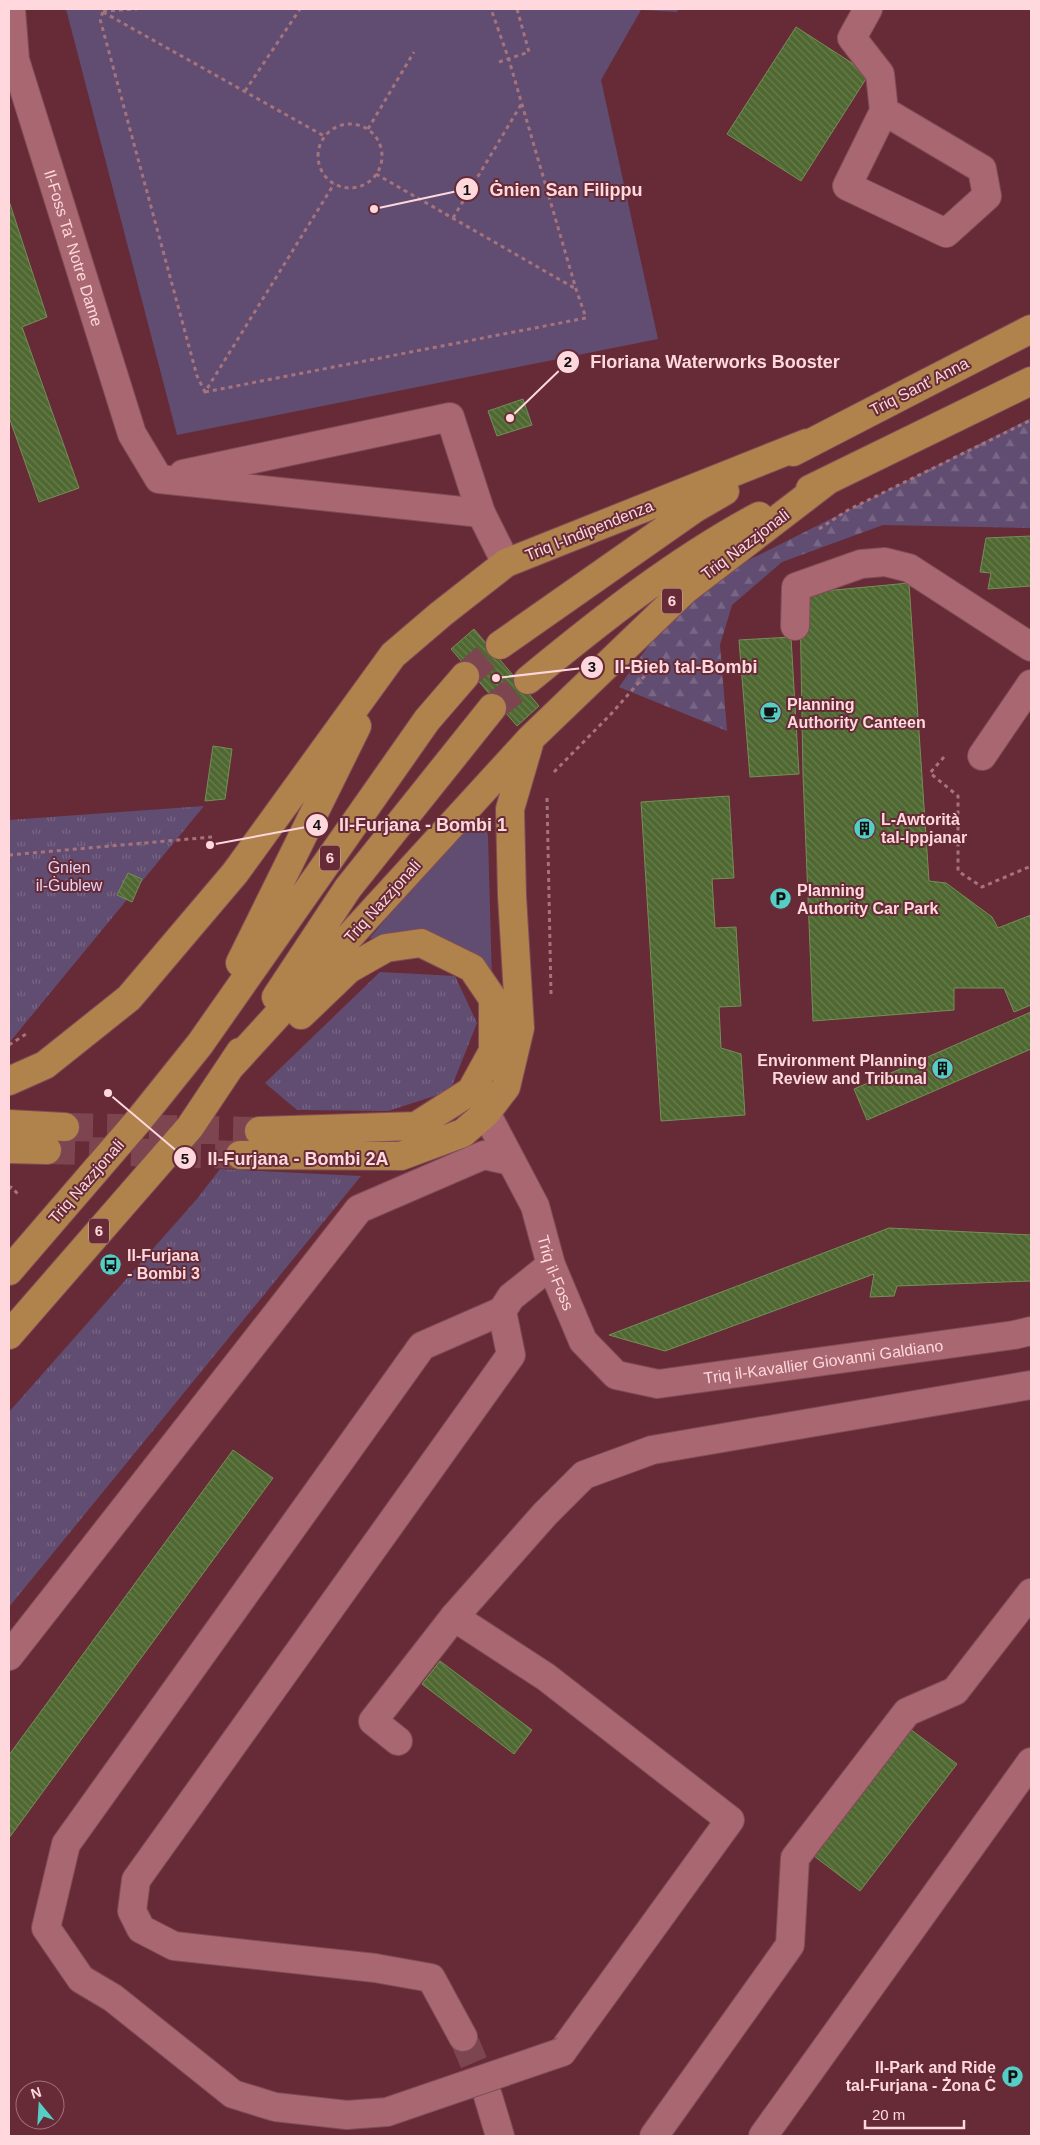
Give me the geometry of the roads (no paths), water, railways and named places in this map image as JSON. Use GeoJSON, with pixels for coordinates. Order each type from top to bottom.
{"type":"FeatureCollection","features":[{"type":"Feature","properties":{"kind":"highway","name":"Triq Sant' Anna"},"geometry":{"type":"LineString","coordinates":[[807,443],[1031,329]]}},
{"type":"Feature","properties":{"kind":"highway","name":"6"},"geometry":{"type":"LineString","coordinates":[[827,481],[1031,381]]}},
{"type":"Feature","properties":{"kind":"highway","name":"Triq l-Indipendenza"},"geometry":{"type":"LineString","coordinates":[[392,655],[506,563],[807,443]]}},
{"type":"Feature","properties":{"kind":"highway"},"geometry":{"type":"LineString","coordinates":[[500,646],[694,509],[807,443]]}},
{"type":"Feature","properties":{"kind":"highway","name":"Triq Nazzjonali"},"geometry":{"type":"LineString","coordinates":[[528,680],[621,604],[718,538],[827,481]]}},
{"type":"Feature","properties":{"kind":"highway","name":"Triq Nazzjonali"},"geometry":{"type":"LineString","coordinates":[[231,1066],[531,738],[684,590],[827,481]]}},
{"type":"Feature","properties":{"kind":"highway"},"geometry":{"type":"LineString","coordinates":[[9,1081],[45,1065],[135,991],[235,873],[392,655]]}},
{"type":"Feature","properties":{"kind":"highway","name":"Triq Nazzjonali"},"geometry":{"type":"LineString","coordinates":[[200,1044],[392,655]]}},
{"type":"Feature","properties":{"kind":"highway","name":"Triq Nazzjonali"},"geometry":{"type":"LineString","coordinates":[[9,1271],[139,1120],[200,1044],[427,720],[466,676]]}},
{"type":"Feature","properties":{"kind":"highway","name":"Triq Nazzjonali"},"geometry":{"type":"LineString","coordinates":[[9,1335],[190,1127],[348,888],[492,708]]}},
{"type":"Feature","properties":{"kind":"highway"},"geometry":{"type":"LineString","coordinates":[[240,1155],[401,1156],[463,1133],[486,1113],[506,1087],[520,1028],[512,896],[510,808],[531,738]]}},
{"type":"Feature","properties":{"kind":"highway"},"geometry":{"type":"LineString","coordinates":[[190,1127],[349,969],[386,948],[420,943],[472,968],[493,999],[492,1051],[471,1091],[416,1126],[259,1131]]}},
{"type":"Feature","properties":{"kind":"highway"},"geometry":{"type":"LineString","coordinates":[[9,1124],[65,1126]]}},
{"type":"Feature","properties":{"kind":"highway"},"geometry":{"type":"LineString","coordinates":[[9,1149],[47,1150]]}},
{"type":"Feature","properties":{"kind":"street","name":"Il-Foss Ta' Notre Dame"},"geometry":{"type":"LineString","coordinates":[[11,9],[12,61],[132,434],[159,479]]}},
{"type":"Feature","properties":{"kind":"street"},"geometry":{"type":"LineString","coordinates":[[868,9],[852,38],[880,74],[884,111],[847,186],[946,233],[987,196],[982,169],[884,111]]}},
{"type":"Feature","properties":{"kind":"street"},"geometry":{"type":"LineString","coordinates":[[159,479],[450,417],[481,513],[506,563]]}},
{"type":"Feature","properties":{"kind":"street"},"geometry":{"type":"LineString","coordinates":[[159,479],[481,513]]}},
{"type":"Feature","properties":{"kind":"street"},"geometry":{"type":"LineString","coordinates":[[795,626],[796,588],[860,564],[885,562],[909,568],[1031,647]]}},
{"type":"Feature","properties":{"kind":"street"},"geometry":{"type":"LineString","coordinates":[[982,756],[1031,684]]}},
{"type":"Feature","properties":{"kind":"street","name":"Triq il-Foss"},"geometry":{"type":"LineString","coordinates":[[486,1113],[535,1206],[551,1266],[583,1341],[616,1375]]}},
{"type":"Feature","properties":{"kind":"street"},"geometry":{"type":"LineString","coordinates":[[9,1656],[360,1209],[484,1155],[511,1161]]}},
{"type":"Feature","properties":{"kind":"street"},"geometry":{"type":"LineString","coordinates":[[454,1617],[546,1677],[730,1820],[562,2052],[387,2112],[355,2126],[275,2107],[233,2094],[113,1998],[81,1979],[46,1928],[66,1844],[422,1346],[502,1311],[511,1297],[551,1266]]}},
{"type":"Feature","properties":{"kind":"street"},"geometry":{"type":"LineString","coordinates":[[462,2037],[431,1978],[375,1968],[174,1946],[141,1929],[132,1911],[136,1880],[511,1355],[502,1311]]}},
{"type":"Feature","properties":{"kind":"street","name":"Triq il-Kavallier Giovanni Galdiano"},"geometry":{"type":"LineString","coordinates":[[616,1375],[658,1384],[1014,1335],[1031,1331]]}},
{"type":"Feature","properties":{"kind":"street"},"geometry":{"type":"LineString","coordinates":[[398,1741],[373,1721],[454,1617],[546,1514],[584,1475],[652,1450],[1031,1385]]}},
{"type":"Feature","properties":{"kind":"street"},"geometry":{"type":"LineString","coordinates":[[654,2136],[790,1945],[795,1858],[907,1712],[955,1691],[1031,1593]]}},
{"type":"Feature","properties":{"kind":"street"},"geometry":{"type":"LineString","coordinates":[[763,2136],[1031,1762]]}},
{"type":"Feature","properties":{"kind":"street"},"geometry":{"type":"LineString","coordinates":[[488,2096],[500,2136]]}},
{"type":"Feature","properties":{"kind":"tunnel"},"geometry":{"type":"LineString","coordinates":[[465,676],[500,645]]}},
{"type":"Feature","properties":{"kind":"tunnel"},"geometry":{"type":"LineString","coordinates":[[492,708],[528,680]]}},
{"type":"Feature","properties":{"kind":"tunnel"},"geometry":{"type":"LineString","coordinates":[[65,1127],[259,1131]]}},
{"type":"Feature","properties":{"kind":"tunnel"},"geometry":{"type":"LineString","coordinates":[[47,1150],[240,1155]]}},
{"type":"Feature","properties":{"kind":"tunnel"},"geometry":{"type":"LineString","coordinates":[[463,2037],[488,2096]]}},
{"type":"Feature","properties":{"kind":"place","name":"Ġnien San Filippu"},"geometry":{"type":"Point","coordinates":[374,209]}},
{"type":"Feature","properties":{"kind":"place","name":"Floriana Waterworks Booster"},"geometry":{"type":"Point","coordinates":[510,418]}},
{"type":"Feature","properties":{"kind":"place","name":"Il-Bieb tal-Bombi"},"geometry":{"type":"Point","coordinates":[496,678]}},
{"type":"Feature","properties":{"kind":"place","name":"Planning Authority Canteen"},"geometry":{"type":"Point","coordinates":[771,713]}},
{"type":"Feature","properties":{"kind":"place","name":"L-Awtorità tal-Ippjanar"},"geometry":{"type":"Point","coordinates":[865,828]}},
{"type":"Feature","properties":{"kind":"place","name":"Il-Furjana - Bombi 1"},"geometry":{"type":"Point","coordinates":[210,845]}},
{"type":"Feature","properties":{"kind":"place","name":"Planning Authority Car Park"},"geometry":{"type":"Point","coordinates":[781,899]}},
{"type":"Feature","properties":{"kind":"place","name":"Environment Planning Review and Tribunal"},"geometry":{"type":"Point","coordinates":[943,1069]}},
{"type":"Feature","properties":{"kind":"place","name":"Il-Furjana - Bombi 2A"},"geometry":{"type":"Point","coordinates":[108,1093]}},
{"type":"Feature","properties":{"kind":"place","name":"Il-Furjana - Bombi 3"},"geometry":{"type":"Point","coordinates":[111,1264]}},
{"type":"Feature","properties":{"kind":"place","name":"Il-Park and Ride tal-Furjana - Żona Ċ"},"geometry":{"type":"Point","coordinates":[1012,2076]}},
{"type":"Feature","properties":{"kind":"park label","name":"Ġnien il-Ġublew"},"geometry":{"type":"Point","coordinates":[69,876]}}]}
